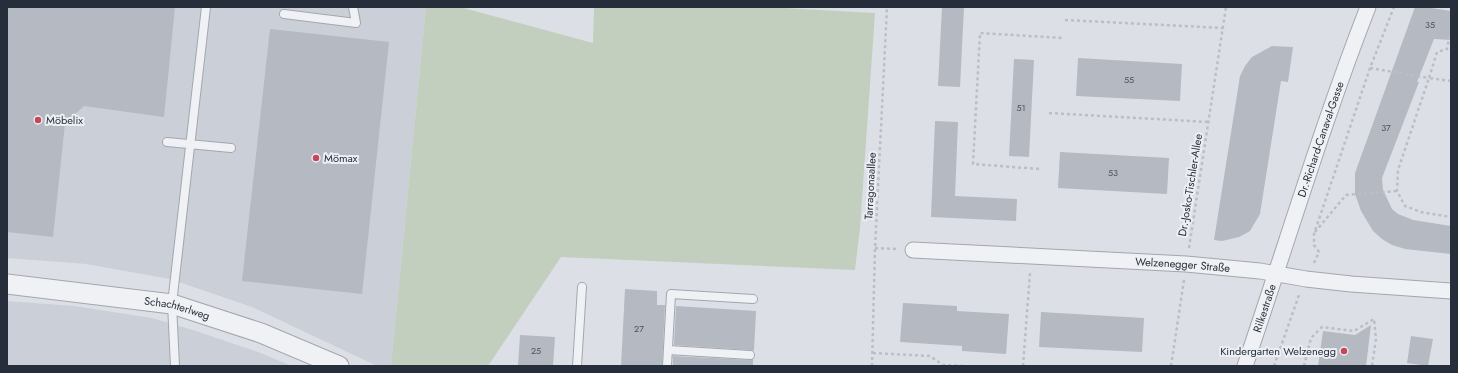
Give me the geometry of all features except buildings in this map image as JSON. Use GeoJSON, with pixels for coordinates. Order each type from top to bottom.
{"type":"FeatureCollection","features":[{"type":"Feature","properties":{"kind":"street","name":"Dr.-Richard-Canaval-Gasse"},"geometry":{"type":"LineString","coordinates":[[1277,274],[1320,138],[1368,7]]}},
{"type":"Feature","properties":{"kind":"street","name":"Welzenegger Straße"},"geometry":{"type":"LineString","coordinates":[[913,250],[1186,264],[1260,271],[1306,279],[1351,284],[1451,291]]}},
{"type":"Feature","properties":{"kind":"street","name":"Rilkestraße"},"geometry":{"type":"LineString","coordinates":[[1245,366],[1277,274]]}},
{"type":"Feature","properties":{"kind":"street","name":"Schachterlweg"},"geometry":{"type":"LineString","coordinates":[[7,284],[172,304],[260,333],[339,366]]}},
{"type":"Feature","properties":{"kind":"lane"},"geometry":{"type":"LineString","coordinates":[[175,366],[172,304],[206,7]]}},
{"type":"Feature","properties":{"kind":"lane"},"geometry":{"type":"LineString","coordinates":[[284,14],[356,23],[353,7]]}},
{"type":"Feature","properties":{"kind":"lane"},"geometry":{"type":"LineString","coordinates":[[167,142],[231,148]]}},
{"type":"Feature","properties":{"kind":"lane"},"geometry":{"type":"LineString","coordinates":[[577,366],[582,287]]}},
{"type":"Feature","properties":{"kind":"lane"},"geometry":{"type":"LineString","coordinates":[[667,366],[671,294],[753,299]]}},
{"type":"Feature","properties":{"kind":"lane"},"geometry":{"type":"LineString","coordinates":[[668,350],[750,356]]}},
{"type":"Feature","properties":{"kind":"path","name":"Tarragonaallee"},"geometry":{"type":"LineString","coordinates":[[872,366],[875,248],[887,7]]}},
{"type":"Feature","properties":{"kind":"path","name":"Dr.-Josko-Tischler-Allee"},"geometry":{"type":"LineString","coordinates":[[1171,366],[1226,7]]}},
{"type":"Feature","properties":{"kind":"path"},"geometry":{"type":"LineString","coordinates":[[1274,366],[1296,301],[1319,252],[1314,245],[1314,234],[1370,68],[1394,7]]}},
{"type":"Feature","properties":{"kind":"path"},"geometry":{"type":"LineString","coordinates":[[1065,20],[1223,28]]}},
{"type":"Feature","properties":{"kind":"path"},"geometry":{"type":"LineString","coordinates":[[1451,27],[1447,49],[1437,52],[1398,170],[1397,191],[1405,206],[1421,212],[1451,217]]}},
{"type":"Feature","properties":{"kind":"path"},"geometry":{"type":"LineString","coordinates":[[1040,169],[974,164],[980,34],[1062,38]]}},
{"type":"Feature","properties":{"kind":"path"},"geometry":{"type":"LineString","coordinates":[[1370,68],[1451,81]]}},
{"type":"Feature","properties":{"kind":"path"},"geometry":{"type":"LineString","coordinates":[[1049,113],[1208,122]]}},
{"type":"Feature","properties":{"kind":"path"},"geometry":{"type":"LineString","coordinates":[[1314,234],[1346,196],[1397,191]]}},
{"type":"Feature","properties":{"kind":"path"},"geometry":{"type":"LineString","coordinates":[[875,248],[913,250]]}},
{"type":"Feature","properties":{"kind":"path"},"geometry":{"type":"LineString","coordinates":[[1023,366],[1031,256]]}},
{"type":"Feature","properties":{"kind":"path"},"geometry":{"type":"LineString","coordinates":[[1304,366],[1311,338],[1322,327],[1354,331],[1374,319],[1376,339],[1372,366]]}},
{"type":"Feature","properties":{"kind":"path"},"geometry":{"type":"LineString","coordinates":[[873,353],[930,356],[943,365],[965,366]]}},
{"type":"Feature","properties":{"kind":"shaded area"},"geometry":{"type":"Polygon","coordinates":[[[7,7],[426,7],[391,366],[377,366],[252,307],[170,279],[86,264],[7,258],[7,7]]]}},
{"type":"Feature","properties":{"kind":"shaded area"},"geometry":{"type":"Polygon","coordinates":[[[7,301],[74,306],[152,318],[258,352],[292,366],[7,366],[7,301]]]}},
{"type":"Feature","properties":{"kind":"green space"},"geometry":{"type":"Polygon","coordinates":[[[426,7],[460,7],[593,43],[594,7],[765,7],[875,13],[860,228],[855,270],[561,257],[488,366],[391,366],[426,7]]]}},
{"type":"Feature","properties":{"kind":"place","name":"Möbelix"},"geometry":{"type":"Point","coordinates":[38,120]}},
{"type":"Feature","properties":{"kind":"place","name":"Mömax"},"geometry":{"type":"Point","coordinates":[316,158]}},
{"type":"Feature","properties":{"kind":"place","name":"Kindergarten Welzenegg"},"geometry":{"type":"Point","coordinates":[1344,351]}}]}
